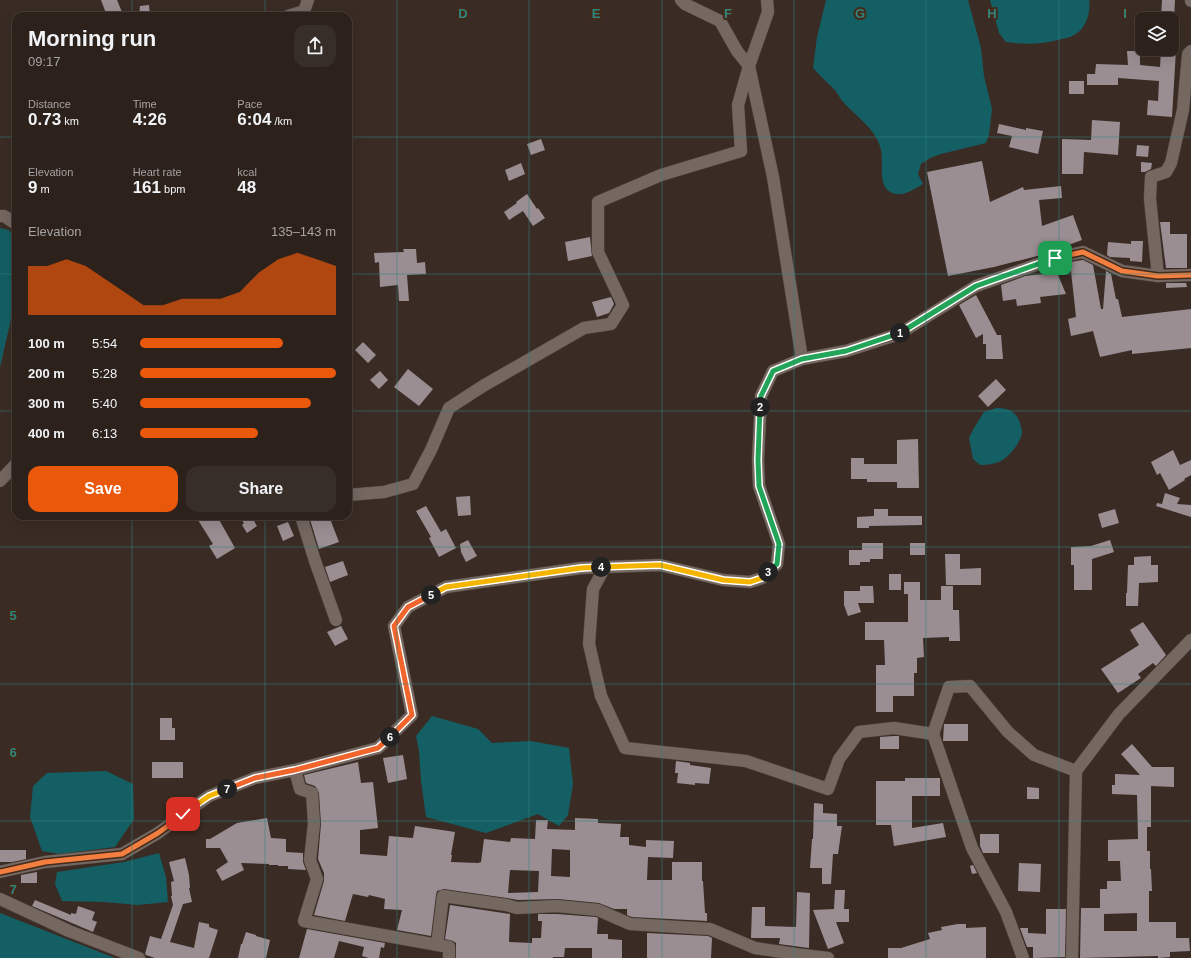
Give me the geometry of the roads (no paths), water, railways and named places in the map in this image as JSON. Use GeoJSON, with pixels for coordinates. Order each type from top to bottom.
{"type":"FeatureCollection","features":[{"type":"Feature","properties":{"kind":"street"},"geometry":{"type":"LineString","coordinates":[[301,12],[304,11],[308,0]]}},
{"type":"Feature","properties":{"kind":"street"},"geometry":{"type":"LineString","coordinates":[[681,0],[685,4],[720,20],[737,52],[749,66],[773,177],[802,359]]}},
{"type":"Feature","properties":{"kind":"street"},"geometry":{"type":"LineString","coordinates":[[352,495],[384,492],[413,484],[431,450],[449,408],[483,386],[584,328],[611,324],[622,305],[598,252],[598,202],[662,175],[742,151],[738,105],[749,66],[768,12],[767,0]]}},
{"type":"Feature","properties":{"kind":"street"},"geometry":{"type":"LineString","coordinates":[[1158,276],[1150,199],[1151,177],[1166,172],[1171,163],[1183,110],[1188,54],[1191,51]]}},
{"type":"Feature","properties":{"kind":"street"},"geometry":{"type":"LineString","coordinates":[[0,216],[4,216],[12,221]]}},
{"type":"Feature","properties":{"kind":"street"},"geometry":{"type":"LineString","coordinates":[[0,872],[46,862],[122,854],[158,833],[209,796],[255,778],[295,770],[378,748],[412,715],[394,626],[408,607],[446,587],[581,568],[660,565],[723,580],[750,582],[762,578],[777,564],[779,544],[759,486],[758,445],[761,396],[773,371],[802,359],[846,351],[899,334],[976,286],[1055,258],[1083,252],[1122,271],[1158,276],[1191,275]]}},
{"type":"Feature","properties":{"kind":"street"},"geometry":{"type":"LineString","coordinates":[[0,481],[12,468]]}},
{"type":"Feature","properties":{"kind":"street"},"geometry":{"type":"LineString","coordinates":[[302,520],[314,561],[336,620]]}},
{"type":"Feature","properties":{"kind":"street"},"geometry":{"type":"LineString","coordinates":[[606,567],[593,589],[589,644],[601,696],[625,748],[746,761],[828,789],[839,759],[859,732],[894,728],[933,734]]}},
{"type":"Feature","properties":{"kind":"street"},"geometry":{"type":"LineString","coordinates":[[1072,958],[1076,771],[1119,714],[1191,640]]}},
{"type":"Feature","properties":{"kind":"street"},"geometry":{"type":"LineString","coordinates":[[1022,958],[1006,912],[972,848],[933,734],[949,687],[970,686],[1008,732],[1034,755],[1076,771]]}},
{"type":"Feature","properties":{"kind":"street"},"geometry":{"type":"LineString","coordinates":[[295,770],[300,789],[312,793],[314,824],[310,860],[317,879],[304,921],[449,948],[449,958]]}},
{"type":"Feature","properties":{"kind":"street"},"geometry":{"type":"LineString","coordinates":[[437,945],[443,896],[506,904],[517,908],[557,906],[598,910],[630,924],[710,929],[755,948],[828,958]]}},
{"type":"Feature","properties":{"kind":"street"},"geometry":{"type":"LineString","coordinates":[[0,899],[69,931],[139,958]]}},
{"type":"Feature","properties":{"kind":"water"},"geometry":{"type":"Polygon","coordinates":[[[826,0],[968,0],[981,48],[984,76],[992,109],[989,135],[986,143],[930,158],[921,164],[918,174],[923,184],[902,194],[889,191],[886,188],[882,178],[882,155],[879,143],[875,136],[835,90],[813,68],[817,37],[826,0]]]}},
{"type":"Feature","properties":{"kind":"water"},"geometry":{"type":"Polygon","coordinates":[[[990,0],[1089,0],[1089,10],[1087,20],[1082,29],[1071,36],[1055,41],[1041,43],[1013,43],[1006,42],[999,33],[990,0]]]}},
{"type":"Feature","properties":{"kind":"water"},"geometry":{"type":"Polygon","coordinates":[[[0,228],[9,230],[12,234],[12,309],[0,367],[0,228]]]}},
{"type":"Feature","properties":{"kind":"water"},"geometry":{"type":"Polygon","coordinates":[[[996,408],[1008,410],[1014,413],[1020,423],[1022,431],[1020,440],[1008,456],[1001,461],[988,465],[980,465],[973,459],[969,438],[984,412],[996,408]]]}},
{"type":"Feature","properties":{"kind":"water"},"geometry":{"type":"Polygon","coordinates":[[[432,716],[478,729],[492,743],[531,741],[569,748],[573,784],[568,815],[559,826],[538,814],[486,833],[426,817],[416,736],[432,716]]]}},
{"type":"Feature","properties":{"kind":"water"},"geometry":{"type":"Polygon","coordinates":[[[106,771],[133,784],[134,819],[115,847],[59,854],[42,851],[30,817],[33,786],[47,773],[106,771]]]}},
{"type":"Feature","properties":{"kind":"water"},"geometry":{"type":"Polygon","coordinates":[[[159,853],[166,877],[168,902],[138,905],[104,902],[62,901],[55,884],[57,872],[124,862],[159,853]]]}},
{"type":"Feature","properties":{"kind":"water"},"geometry":{"type":"Polygon","coordinates":[[[0,913],[115,958],[0,958],[0,913]]]}}]}
